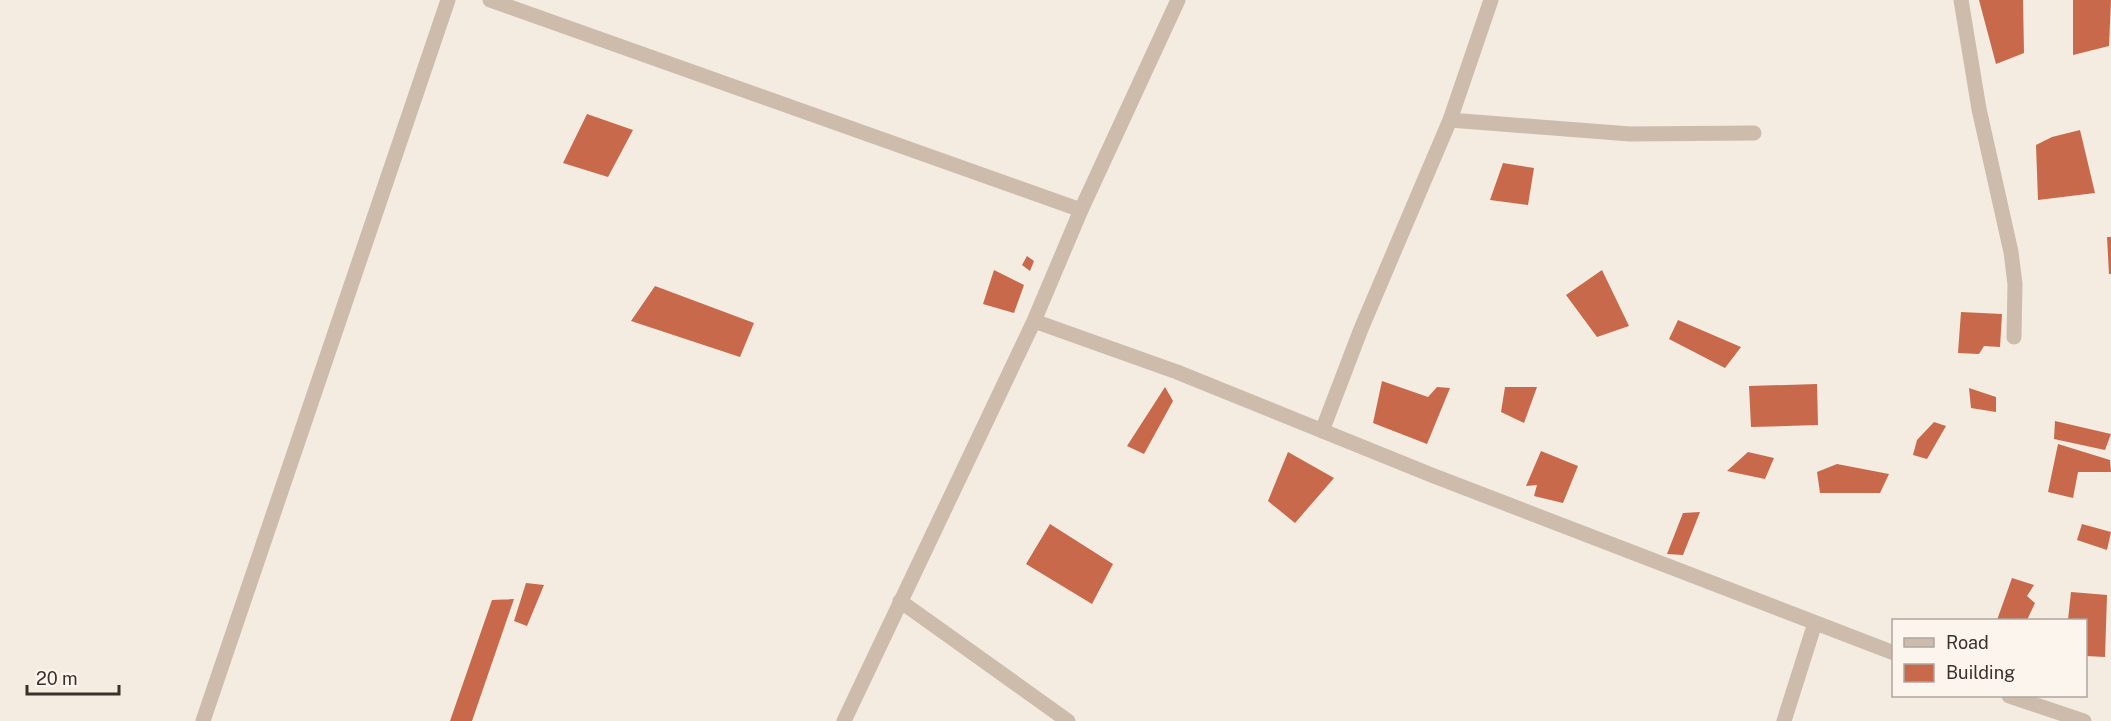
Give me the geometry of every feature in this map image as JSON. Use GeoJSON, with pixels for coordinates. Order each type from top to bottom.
{"type":"FeatureCollection","features":[{"type":"Feature","properties":{"kind":"street"},"geometry":{"type":"LineString","coordinates":[[203,721],[448,0]]}},
{"type":"Feature","properties":{"kind":"street"},"geometry":{"type":"LineString","coordinates":[[490,0],[1081,210]]}},
{"type":"Feature","properties":{"kind":"street"},"geometry":{"type":"LineString","coordinates":[[844,721],[1034,321],[1081,210],[1178,0]]}},
{"type":"Feature","properties":{"kind":"street"},"geometry":{"type":"LineString","coordinates":[[1322,431],[1366,318],[1450,120],[1491,0]]}},
{"type":"Feature","properties":{"kind":"street"},"geometry":{"type":"LineString","coordinates":[[1960,0],[1979,109],[2011,252],[2015,284],[2014,337]]}},
{"type":"Feature","properties":{"kind":"street"},"geometry":{"type":"LineString","coordinates":[[1450,120],[1630,134],[1754,133]]}},
{"type":"Feature","properties":{"kind":"street"},"geometry":{"type":"LineString","coordinates":[[1034,321],[1177,372],[1322,431],[1892,653]]}},
{"type":"Feature","properties":{"kind":"street"},"geometry":{"type":"LineString","coordinates":[[900,601],[1068,721]]}},
{"type":"Feature","properties":{"kind":"street"},"geometry":{"type":"LineString","coordinates":[[1784,721],[1815,623]]}},
{"type":"Feature","properties":{"kind":"street"},"geometry":{"type":"LineString","coordinates":[[2011,697],[2084,721]]}},
{"type":"Feature","properties":{"kind":"building"},"geometry":{"type":"Polygon","coordinates":[[[1979,0],[2023,0],[2024,53],[1996,64],[1979,0]]]}},
{"type":"Feature","properties":{"kind":"building"},"geometry":{"type":"Polygon","coordinates":[[[2073,0],[2111,0],[2109,46],[2073,55],[2073,0]]]}},
{"type":"Feature","properties":{"kind":"building"},"geometry":{"type":"Polygon","coordinates":[[[587,114],[633,130],[608,177],[563,163],[587,114]]]}},
{"type":"Feature","properties":{"kind":"building"},"geometry":{"type":"Polygon","coordinates":[[[2080,130],[2095,193],[2038,200],[2036,145],[2052,137],[2080,130]]]}},
{"type":"Feature","properties":{"kind":"building"},"geometry":{"type":"Polygon","coordinates":[[[1503,163],[1534,168],[1528,205],[1490,200],[1503,163]]]}},
{"type":"Feature","properties":{"kind":"building"},"geometry":{"type":"Polygon","coordinates":[[[2107,237],[2111,237],[2111,274],[2109,274],[2107,237]]]}},
{"type":"Feature","properties":{"kind":"building"},"geometry":{"type":"Polygon","coordinates":[[[1027,256],[1034,261],[1030,271],[1022,265],[1027,256]]]}},
{"type":"Feature","properties":{"kind":"building"},"geometry":{"type":"Polygon","coordinates":[[[994,270],[1024,285],[1014,313],[983,304],[994,270]]]}},
{"type":"Feature","properties":{"kind":"building"},"geometry":{"type":"Polygon","coordinates":[[[1602,270],[1629,326],[1597,337],[1566,295],[1602,270]]]}},
{"type":"Feature","properties":{"kind":"building"},"geometry":{"type":"Polygon","coordinates":[[[655,286],[754,323],[740,357],[631,321],[655,286]]]}},
{"type":"Feature","properties":{"kind":"building"},"geometry":{"type":"Polygon","coordinates":[[[1961,312],[2002,314],[2000,347],[1984,346],[1979,354],[1958,353],[1961,312]]]}},
{"type":"Feature","properties":{"kind":"building"},"geometry":{"type":"Polygon","coordinates":[[[1678,320],[1741,347],[1725,368],[1669,339],[1678,320]]]}},
{"type":"Feature","properties":{"kind":"building"},"geometry":{"type":"Polygon","coordinates":[[[1382,381],[1428,397],[1437,387],[1450,388],[1427,444],[1373,423],[1382,381]]]}},
{"type":"Feature","properties":{"kind":"building"},"geometry":{"type":"Polygon","coordinates":[[[1817,384],[1818,425],[1751,427],[1749,386],[1817,384]]]}},
{"type":"Feature","properties":{"kind":"building"},"geometry":{"type":"Polygon","coordinates":[[[1165,387],[1173,401],[1144,454],[1127,446],[1165,387]]]}},
{"type":"Feature","properties":{"kind":"building"},"geometry":{"type":"Polygon","coordinates":[[[1505,387],[1537,387],[1524,423],[1501,412],[1505,387]]]}},
{"type":"Feature","properties":{"kind":"building"},"geometry":{"type":"Polygon","coordinates":[[[1969,388],[1996,397],[1996,412],[1971,408],[1969,388]]]}},
{"type":"Feature","properties":{"kind":"building"},"geometry":{"type":"Polygon","coordinates":[[[2055,421],[2111,434],[2105,450],[2054,439],[2055,421]]]}},
{"type":"Feature","properties":{"kind":"building"},"geometry":{"type":"Polygon","coordinates":[[[1934,422],[1946,426],[1927,459],[1913,455],[1917,440],[1934,422]]]}},
{"type":"Feature","properties":{"kind":"building"},"geometry":{"type":"Polygon","coordinates":[[[2058,444],[2110,460],[2111,472],[2078,472],[2073,498],[2048,492],[2058,444]]]}},
{"type":"Feature","properties":{"kind":"building"},"geometry":{"type":"Polygon","coordinates":[[[1541,451],[1578,466],[1563,503],[1534,496],[1537,485],[1526,486],[1541,451]]]}},
{"type":"Feature","properties":{"kind":"building"},"geometry":{"type":"Polygon","coordinates":[[[1288,452],[1334,478],[1295,523],[1268,501],[1288,452]]]}},
{"type":"Feature","properties":{"kind":"building"},"geometry":{"type":"Polygon","coordinates":[[[1748,452],[1774,458],[1765,479],[1727,471],[1748,452]]]}},
{"type":"Feature","properties":{"kind":"building"},"geometry":{"type":"Polygon","coordinates":[[[1837,464],[1889,474],[1880,493],[1820,493],[1817,472],[1837,464]]]}},
{"type":"Feature","properties":{"kind":"building"},"geometry":{"type":"Polygon","coordinates":[[[1700,512],[1683,555],[1667,554],[1683,513],[1700,512]]]}},
{"type":"Feature","properties":{"kind":"building"},"geometry":{"type":"Polygon","coordinates":[[[1050,524],[1113,564],[1092,604],[1026,564],[1050,524]]]}},
{"type":"Feature","properties":{"kind":"building"},"geometry":{"type":"Polygon","coordinates":[[[2082,524],[2111,532],[2107,550],[2077,540],[2082,524]]]}},
{"type":"Feature","properties":{"kind":"building"},"geometry":{"type":"Polygon","coordinates":[[[2012,578],[2034,585],[2027,596],[2035,603],[2027,619],[1997,619],[2012,578]]]}},
{"type":"Feature","properties":{"kind":"building"},"geometry":{"type":"Polygon","coordinates":[[[526,583],[544,585],[527,626],[514,621],[526,583]]]}},
{"type":"Feature","properties":{"kind":"building"},"geometry":{"type":"Polygon","coordinates":[[[2071,592],[2107,595],[2105,657],[2087,656],[2087,619],[2068,619],[2071,592]]]}},
{"type":"Feature","properties":{"kind":"building"},"geometry":{"type":"Polygon","coordinates":[[[514,599],[472,721],[450,721],[492,600],[514,599]]]}}]}
